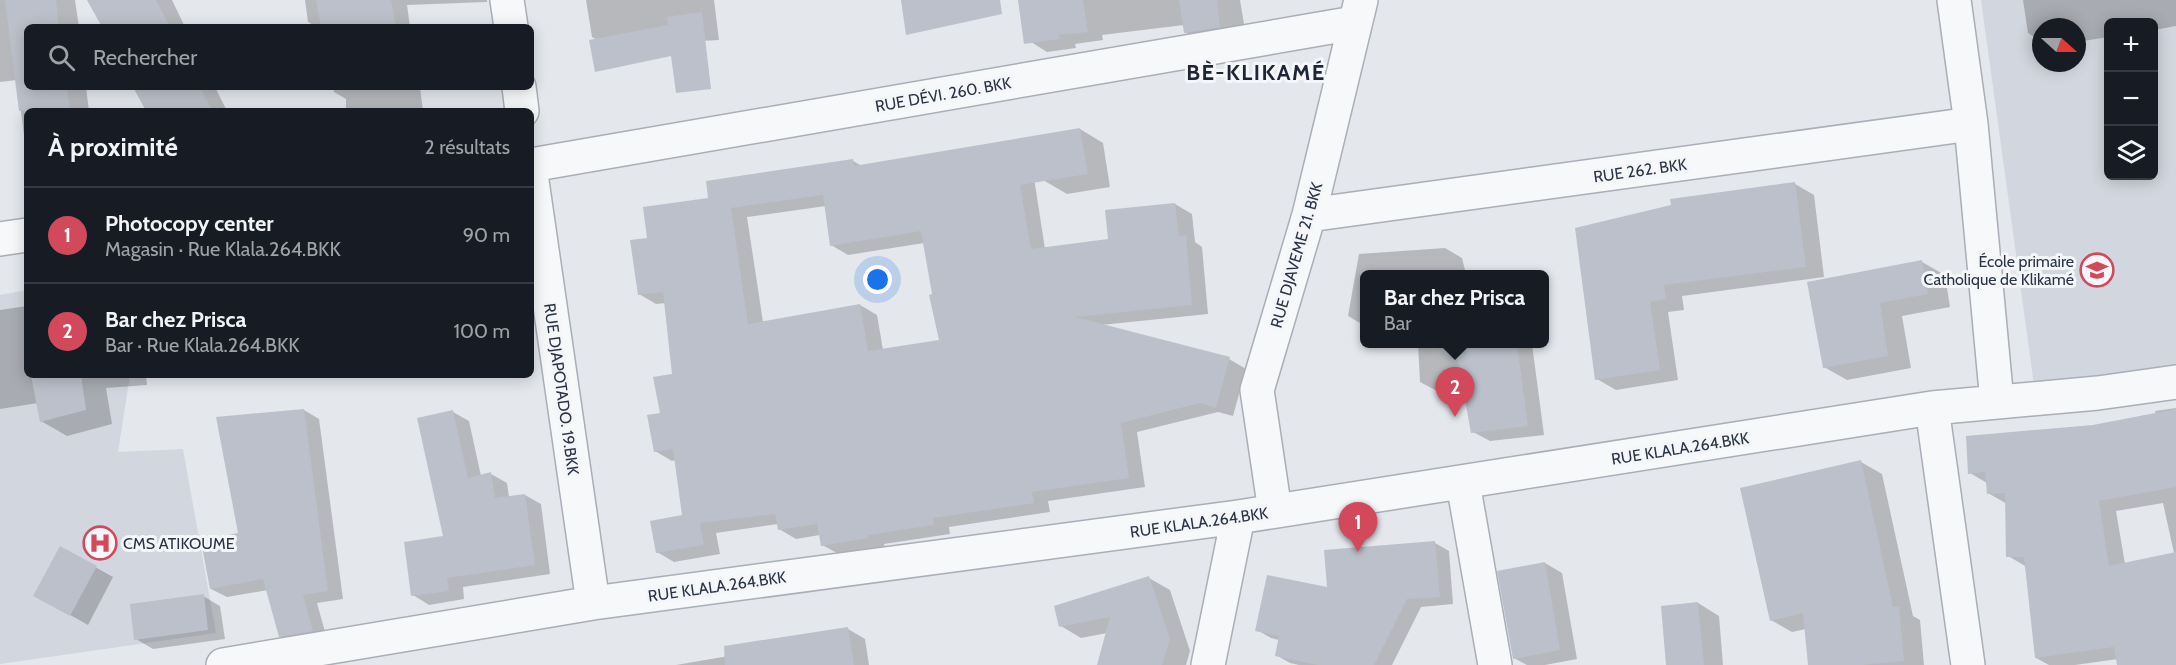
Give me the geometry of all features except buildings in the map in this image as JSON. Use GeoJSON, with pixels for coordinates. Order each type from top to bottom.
{"type":"FeatureCollection","features":[{"type":"Feature","properties":{"kind":"street"},"geometry":{"type":"LineString","coordinates":[[507,0],[511,24]]}},
{"type":"Feature","properties":{"kind":"street"},"geometry":{"type":"LineString","coordinates":[[1954,0],[1971,124],[1996,402]]}},
{"type":"Feature","properties":{"kind":"street","name":"RUE DÉVI. 260. BKK"},"geometry":{"type":"LineString","coordinates":[[534,164],[1357,11]]}},
{"type":"Feature","properties":{"kind":"street","name":"RUE DJAVEME 21. BKK"},"geometry":{"type":"LineString","coordinates":[[1275,511],[1257,390],[1309,215],[1357,11]]}},
{"type":"Feature","properties":{"kind":"street"},"geometry":{"type":"LineString","coordinates":[[519,90],[522,108]]}},
{"type":"Feature","properties":{"kind":"street","name":"RUE 262. BKK"},"geometry":{"type":"LineString","coordinates":[[1309,215],[1971,124]]}},
{"type":"Feature","properties":{"kind":"street","name":"RUE DJAPOTADO. 19.BKK"},"geometry":{"type":"LineString","coordinates":[[534,195],[593,603]]}},
{"type":"Feature","properties":{"kind":"street"},"geometry":{"type":"LineString","coordinates":[[0,238],[24,235]]}},
{"type":"Feature","properties":{"kind":"street","name":"RUE KLALA.264.BKK"},"geometry":{"type":"LineString","coordinates":[[223,665],[593,603],[1238,517],[1932,408],[2098,393],[2176,382]]}},
{"type":"Feature","properties":{"kind":"street"},"geometry":{"type":"LineString","coordinates":[[1932,408],[1968,665]]}},
{"type":"Feature","properties":{"kind":"street"},"geometry":{"type":"LineString","coordinates":[[1463,483],[1495,665]]}},
{"type":"Feature","properties":{"kind":"street"},"geometry":{"type":"LineString","coordinates":[[1208,665],[1238,517]]}},
{"type":"Feature","properties":{"kind":"shaded area","name":"École primaire Catholique de Klikamé"},"geometry":{"type":"Polygon","coordinates":[[[1981,0],[2176,0],[2176,365],[2034,385],[1981,0]]]}},
{"type":"Feature","properties":{"kind":"shaded area","name":"CMS ATIKOUME"},"geometry":{"type":"Polygon","coordinates":[[[24,291],[24,378],[130,378],[118,452],[183,449],[216,633],[0,664],[0,295],[24,291]]]}},
{"type":"Feature","properties":{"kind":"place","name":"École primaire Catholique de Klikamé"},"geometry":{"type":"Point","coordinates":[2097,270]}},
{"type":"Feature","properties":{"kind":"place","name":"Bar chez Prisca"},"geometry":{"type":"Point","coordinates":[1455,417]}},
{"type":"Feature","properties":{"kind":"place","name":"CMS ATIKOUME"},"geometry":{"type":"Point","coordinates":[100,543]}},
{"type":"Feature","properties":{"kind":"place","name":"Photocopy center"},"geometry":{"type":"Point","coordinates":[1358,552]}},
{"type":"Feature","properties":{"kind":"district","name":"BÈ-KLIKAMÉ"},"geometry":{"type":"Point","coordinates":[1256,72]}}]}
